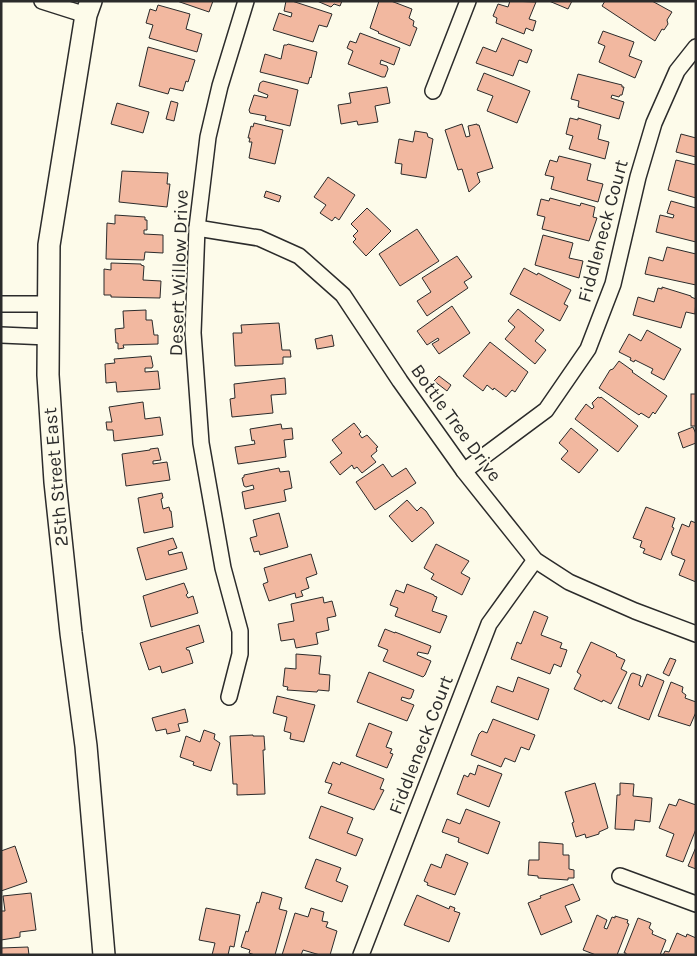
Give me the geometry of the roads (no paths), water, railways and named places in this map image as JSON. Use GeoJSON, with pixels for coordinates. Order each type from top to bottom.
{"type":"FeatureCollection","features":[{"type":"Feature","properties":{"kind":"main road","name":"25th Street East"},"geometry":{"type":"LineString","coordinates":[[88,8],[49,245],[48,375],[55,482],[71,633],[86,746],[104,955]]}},
{"type":"Feature","properties":{"kind":"street"},"geometry":{"type":"LineString","coordinates":[[42,1],[88,8]]}},
{"type":"Feature","properties":{"kind":"street","name":"Desert Willow Drive"},"geometry":{"type":"LineString","coordinates":[[229,697],[240,654],[240,631],[224,568],[201,443],[193,333],[197,228],[208,137],[220,86],[246,1]]}},
{"type":"Feature","properties":{"kind":"street"},"geometry":{"type":"LineString","coordinates":[[433,91],[468,1]]}},
{"type":"Feature","properties":{"kind":"street","name":"Fiddleneck Court"},"geometry":{"type":"LineString","coordinates":[[464,471],[546,410],[588,350],[613,284],[638,177],[654,123],[677,71],[696,47]]}},
{"type":"Feature","properties":{"kind":"street","name":"Bottle Tree Drive"},"geometry":{"type":"LineString","coordinates":[[197,228],[259,238],[300,256],[342,295],[464,471],[535,560],[569,582],[635,611],[696,634]]}},
{"type":"Feature","properties":{"kind":"street"},"geometry":{"type":"LineString","coordinates":[[1,304],[48,304]]}},
{"type":"Feature","properties":{"kind":"street"},"geometry":{"type":"LineString","coordinates":[[1,335],[48,336]]}},
{"type":"Feature","properties":{"kind":"street","name":"Fiddleneck Court"},"geometry":{"type":"LineString","coordinates":[[361,955],[489,624],[535,560]]}},
{"type":"Feature","properties":{"kind":"street"},"geometry":{"type":"LineString","coordinates":[[620,876],[696,904]]}}]}
